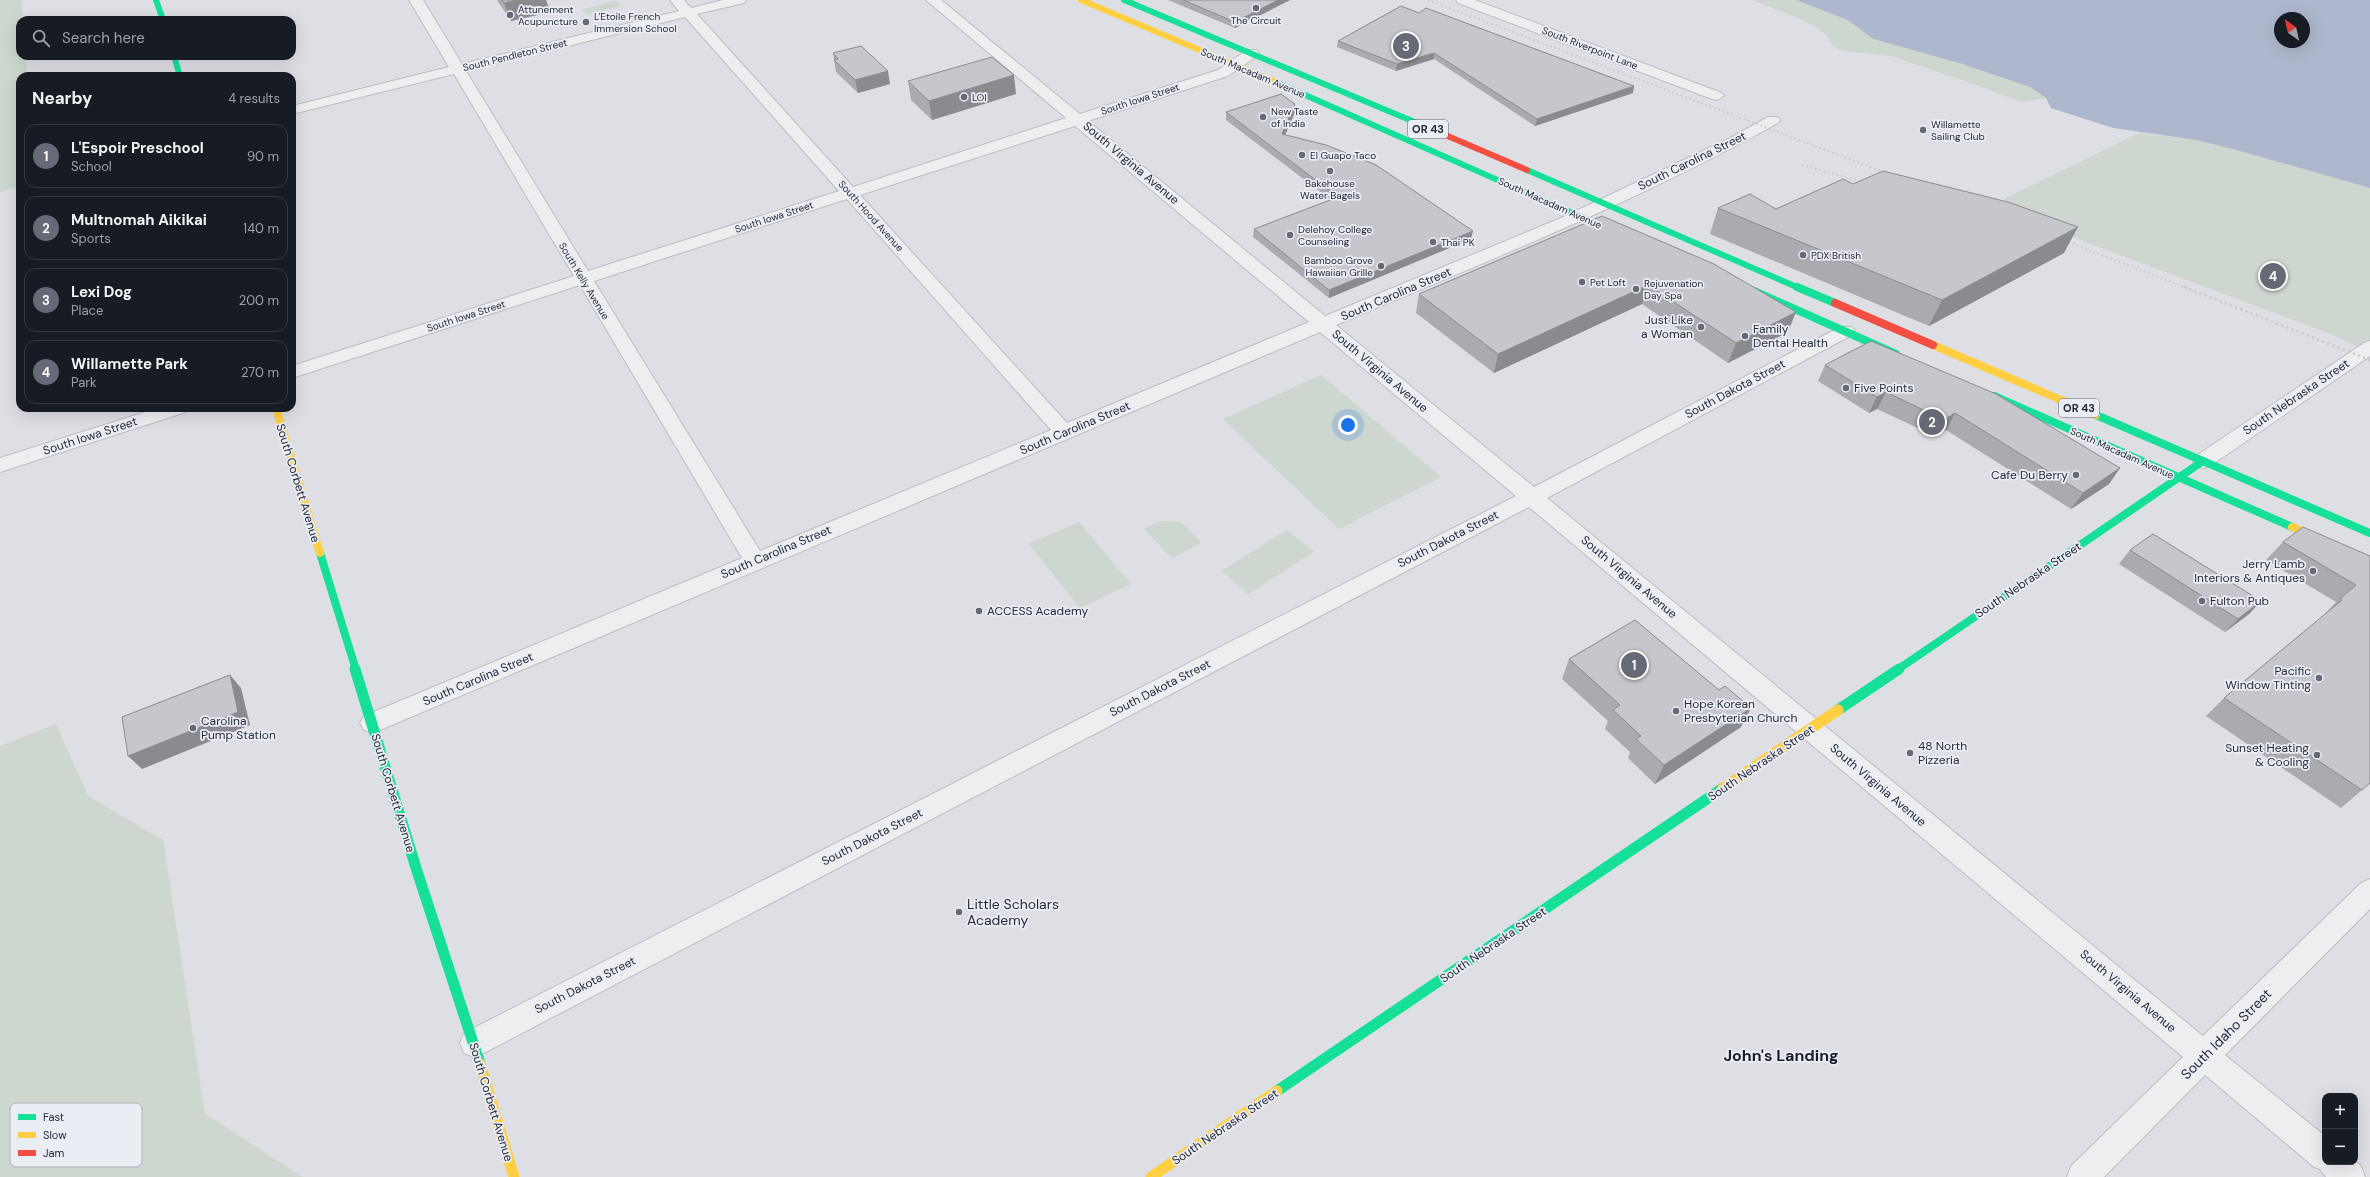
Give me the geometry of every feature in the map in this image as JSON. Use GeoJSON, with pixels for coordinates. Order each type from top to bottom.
{"type":"FeatureCollection","features":[{"type":"Feature","properties":{"kind":"main road"},"geometry":{"type":"LineString","coordinates":[[156,0],[162,16]]}},
{"type":"Feature","properties":{"kind":"main road","name":"South Macadam Avenue"},"geometry":{"type":"LineString","coordinates":[[1081,0],[1237,65],[1629,237]]}},
{"type":"Feature","properties":{"kind":"main road","name":"South Macadam Avenue"},"geometry":{"type":"LineString","coordinates":[[1124,0],[1252,52],[2370,532]]}},
{"type":"Feature","properties":{"kind":"main road"},"geometry":{"type":"LineString","coordinates":[[175,60],[179,72]]}},
{"type":"Feature","properties":{"kind":"main road"},"geometry":{"type":"LineString","coordinates":[[1742,286],[1903,357]]}},
{"type":"Feature","properties":{"kind":"main road","name":"South Macadam Avenue"},"geometry":{"type":"LineString","coordinates":[[1982,391],[2370,562]]}},
{"type":"Feature","properties":{"kind":"main road","name":"South Corbett Avenue"},"geometry":{"type":"LineString","coordinates":[[277,412],[417,871],[474,1042],[514,1177]]}},
{"type":"Feature","properties":{"kind":"main road","name":"South Nebraska Street"},"geometry":{"type":"LineString","coordinates":[[1151,1177],[2203,461]]}},
{"type":"Feature","properties":{"kind":"street","name":"South Kelly Avenue"},"geometry":{"type":"LineString","coordinates":[[416,0],[582,278],[754,561]]}},
{"type":"Feature","properties":{"kind":"street","name":"South Hood Avenue"},"geometry":{"type":"LineString","coordinates":[[677,0],[1065,433]]}},
{"type":"Feature","properties":{"kind":"street","name":"South Pendleton Street"},"geometry":{"type":"LineString","coordinates":[[296,109],[739,0]]}},
{"type":"Feature","properties":{"kind":"street","name":"South Virginia Avenue"},"geometry":{"type":"LineString","coordinates":[[933,0],[2322,1153]]}},
{"type":"Feature","properties":{"kind":"street","name":"South Riverpoint Lane"},"geometry":{"type":"LineString","coordinates":[[1463,0],[1718,96]]}},
{"type":"Feature","properties":{"kind":"street","name":"South Iowa Street"},"geometry":{"type":"LineString","coordinates":[[296,371],[1222,73],[1237,65],[1252,52]]}},
{"type":"Feature","properties":{"kind":"street","name":"South Carolina Street"},"geometry":{"type":"LineString","coordinates":[[372,723],[754,561],[1065,433],[1579,216],[1735,141],[1773,120]]}},
{"type":"Feature","properties":{"kind":"street","name":"South Dakota Street"},"geometry":{"type":"LineString","coordinates":[[474,1042],[1846,332]]}},
{"type":"Feature","properties":{"kind":"street","name":"South Nebraska Street"},"geometry":{"type":"LineString","coordinates":[[2203,461],[2370,347]]}},
{"type":"Feature","properties":{"kind":"street","name":"South Iowa Street"},"geometry":{"type":"LineString","coordinates":[[0,465],[166,412]]}},
{"type":"Feature","properties":{"kind":"street","name":"South Idaho Street"},"geometry":{"type":"LineString","coordinates":[[2082,1177],[2370,891]]}},
{"type":"Feature","properties":{"kind":"street"},"geometry":{"type":"LineString","coordinates":[[2336,1165],[2350,1177]]}},
{"type":"Feature","properties":{"kind":"shaded area"},"geometry":{"type":"Polygon","coordinates":[[[0,0],[22,0],[23,16],[16,16],[16,60],[26,60],[27,72],[16,72],[16,187],[0,192],[0,0]]]}},
{"type":"Feature","properties":{"kind":"shaded area"},"geometry":{"type":"Polygon","coordinates":[[[1752,0],[1796,0],[1848,20],[1873,39],[1959,63],[2030,87],[2046,98],[2020,102],[1974,84],[1891,56],[1843,51],[1833,46],[1827,35],[1805,21],[1752,0]]]}},
{"type":"Feature","properties":{"kind":"shaded area"},"geometry":{"type":"Polygon","coordinates":[[[617,1],[620,6],[588,15],[582,10],[617,1]]]}},
{"type":"Feature","properties":{"kind":"shaded area"},"geometry":{"type":"Polygon","coordinates":[[[2139,133],[2196,140],[2370,188],[2370,353],[2336,336],[2016,216],[2004,199],[2139,133]]]}},
{"type":"Feature","properties":{"kind":"shaded area"},"geometry":{"type":"Polygon","coordinates":[[[1321,375],[1441,477],[1339,529],[1223,419],[1321,375]]]}},
{"type":"Feature","properties":{"kind":"shaded area"},"geometry":{"type":"Polygon","coordinates":[[[1160,521],[1181,522],[1201,543],[1172,558],[1144,529],[1160,521]]]}},
{"type":"Feature","properties":{"kind":"shaded area"},"geometry":{"type":"Polygon","coordinates":[[[1079,522],[1131,584],[1080,608],[1029,544],[1079,522]]]}},
{"type":"Feature","properties":{"kind":"shaded area"},"geometry":{"type":"Polygon","coordinates":[[[1287,530],[1314,552],[1248,594],[1221,571],[1287,530]]]}},
{"type":"Feature","properties":{"kind":"shaded area"},"geometry":{"type":"Polygon","coordinates":[[[56,724],[88,796],[163,840],[205,1114],[303,1177],[0,1177],[0,746],[56,724]]]}},
{"type":"Feature","properties":{"kind":"water"},"geometry":{"type":"Polygon","coordinates":[[[1796,0],[2370,0],[2370,188],[2196,140],[2113,128],[2051,108],[2046,98],[2030,87],[1959,63],[1873,39],[1848,20],[1796,0]]]}},
{"type":"Feature","properties":{"kind":"building"},"geometry":{"type":"Polygon","coordinates":[[[502,0],[516,0],[504,3],[502,0]]]}},
{"type":"Feature","properties":{"kind":"building"},"geometry":{"type":"Polygon","coordinates":[[[1183,0],[1278,0],[1235,22],[1183,0]]]}},
{"type":"Feature","properties":{"kind":"building"},"geometry":{"type":"Polygon","coordinates":[[[1401,6],[1419,13],[1426,8],[1634,86],[1537,119],[1434,53],[1397,64],[1338,41],[1401,6]]]}},
{"type":"Feature","properties":{"kind":"building"},"geometry":{"type":"Polygon","coordinates":[[[861,46],[888,71],[855,80],[834,60],[838,59],[833,53],[861,46]]]}},
{"type":"Feature","properties":{"kind":"building"},"geometry":{"type":"Polygon","coordinates":[[[992,57],[1014,75],[929,101],[908,81],[992,57]]]}},
{"type":"Feature","properties":{"kind":"building"},"geometry":{"type":"Polygon","coordinates":[[[1281,94],[1295,104],[1282,134],[1326,145],[1376,165],[1473,231],[1329,290],[1254,229],[1338,197],[1226,112],[1281,94]]]}},
{"type":"Feature","properties":{"kind":"building"},"geometry":{"type":"Polygon","coordinates":[[[1883,171],[2008,202],[2078,227],[1942,300],[1718,208],[1750,194],[1776,209],[1843,179],[1853,184],[1883,171]]]}},
{"type":"Feature","properties":{"kind":"building"},"geometry":{"type":"Polygon","coordinates":[[[1602,216],[1714,264],[1796,312],[1736,343],[1648,285],[1498,354],[1419,294],[1602,216]]]}},
{"type":"Feature","properties":{"kind":"building"},"geometry":{"type":"Polygon","coordinates":[[[1871,341],[1996,394],[2120,468],[2083,493],[1955,413],[1944,420],[1886,392],[1877,397],[1825,365],[1871,341]]]}},
{"type":"Feature","properties":{"kind":"building"},"geometry":{"type":"Polygon","coordinates":[[[2303,527],[2370,556],[2370,783],[2362,790],[2224,698],[2342,600],[2340,599],[2356,585],[2283,542],[2303,527]]]}},
{"type":"Feature","properties":{"kind":"building"},"geometry":{"type":"Polygon","coordinates":[[[2153,534],[2261,601],[2238,619],[2130,550],[2153,534]]]}},
{"type":"Feature","properties":{"kind":"building","name":"Hope Korean Presbyterian Church"},"geometry":{"type":"Polygon","coordinates":[[[1635,620],[1719,690],[1725,686],[1751,708],[1664,765],[1636,739],[1641,736],[1613,710],[1620,705],[1569,659],[1635,620]]]}},
{"type":"Feature","properties":{"kind":"building"},"geometry":{"type":"Polygon","coordinates":[[[230,675],[238,712],[128,756],[122,717],[230,675]]]}},
{"type":"Feature","properties":{"kind":"railway"},"geometry":{"type":"LineString","coordinates":[[1428,0],[1892,175]]}},
{"type":"Feature","properties":{"kind":"railway"},"geometry":{"type":"LineString","coordinates":[[1802,165],[1870,184]]}},
{"type":"Feature","properties":{"kind":"railway"},"geometry":{"type":"LineString","coordinates":[[2060,239],[2187,288]]}},
{"type":"Feature","properties":{"kind":"railway"},"geometry":{"type":"LineString","coordinates":[[2184,287],[2370,360]]}},
{"type":"Feature","properties":{"kind":"traffic: fast"},"geometry":{"type":"LineString","coordinates":[[156,0],[162,16]]}},
{"type":"Feature","properties":{"kind":"traffic: fast"},"geometry":{"type":"LineString","coordinates":[[1124,0],[1436,131]]}},
{"type":"Feature","properties":{"kind":"traffic: fast"},"geometry":{"type":"LineString","coordinates":[[175,60],[179,72]]}},
{"type":"Feature","properties":{"kind":"traffic: fast"},"geometry":{"type":"LineString","coordinates":[[1278,83],[1618,233]]}},
{"type":"Feature","properties":{"kind":"traffic: fast"},"geometry":{"type":"LineString","coordinates":[[1527,170],[1835,303]]}},
{"type":"Feature","properties":{"kind":"traffic: fast"},"geometry":{"type":"LineString","coordinates":[[1754,291],[1896,354]]}},
{"type":"Feature","properties":{"kind":"traffic: fast"},"geometry":{"type":"LineString","coordinates":[[1994,396],[2292,527]]}},
{"type":"Feature","properties":{"kind":"traffic: fast"},"geometry":{"type":"LineString","coordinates":[[2096,415],[2370,533]]}},
{"type":"Feature","properties":{"kind":"traffic: fast"},"geometry":{"type":"LineString","coordinates":[[1838,710],[2203,461]]}},
{"type":"Feature","properties":{"kind":"traffic: fast"},"geometry":{"type":"LineString","coordinates":[[320,553],[417,871],[480,1064]]}},
{"type":"Feature","properties":{"kind":"traffic: fast"},"geometry":{"type":"LineString","coordinates":[[1277,1091],[1723,788]]}},
{"type":"Feature","properties":{"kind":"traffic: slow"},"geometry":{"type":"LineString","coordinates":[[1081,0],[1278,83]]}},
{"type":"Feature","properties":{"kind":"traffic: slow"},"geometry":{"type":"LineString","coordinates":[[1933,345],[2096,415]]}},
{"type":"Feature","properties":{"kind":"traffic: slow"},"geometry":{"type":"LineString","coordinates":[[277,412],[320,553]]}},
{"type":"Feature","properties":{"kind":"traffic: slow"},"geometry":{"type":"LineString","coordinates":[[2292,527],[2370,562]]}},
{"type":"Feature","properties":{"kind":"traffic: slow"},"geometry":{"type":"LineString","coordinates":[[1723,788],[1838,710]]}},
{"type":"Feature","properties":{"kind":"traffic: slow"},"geometry":{"type":"LineString","coordinates":[[480,1064],[514,1177]]}},
{"type":"Feature","properties":{"kind":"traffic: slow"},"geometry":{"type":"LineString","coordinates":[[1151,1177],[1277,1091]]}},
{"type":"Feature","properties":{"kind":"traffic: jam"},"geometry":{"type":"LineString","coordinates":[[1436,131],[1527,170]]}},
{"type":"Feature","properties":{"kind":"traffic: jam"},"geometry":{"type":"LineString","coordinates":[[1835,303],[1933,345]]}},
{"type":"Feature","properties":{"kind":"place","name":"The Circuit"},"geometry":{"type":"Point","coordinates":[1256,8]}},
{"type":"Feature","properties":{"kind":"place","name":"Attunement Acupuncture"},"geometry":{"type":"Point","coordinates":[510,15]}},
{"type":"Feature","properties":{"kind":"place","name":"L'Etoile French Immersion School"},"geometry":{"type":"Point","coordinates":[586,22]}},
{"type":"Feature","properties":{"kind":"place","name":"Lexi Dog"},"geometry":{"type":"Point","coordinates":[1406,46]}},
{"type":"Feature","properties":{"kind":"place","name":"LOI"},"geometry":{"type":"Point","coordinates":[964,97]}},
{"type":"Feature","properties":{"kind":"place","name":"New Taste of India"},"geometry":{"type":"Point","coordinates":[1263,117]}},
{"type":"Feature","properties":{"kind":"place","name":"Willamette Sailing Club"},"geometry":{"type":"Point","coordinates":[1923,130]}},
{"type":"Feature","properties":{"kind":"place","name":"El Guapo Taco"},"geometry":{"type":"Point","coordinates":[1302,155]}},
{"type":"Feature","properties":{"kind":"place","name":"Bakehouse Water Bagels"},"geometry":{"type":"Point","coordinates":[1330,171]}},
{"type":"Feature","properties":{"kind":"place","name":"Delehoy College Counseling"},"geometry":{"type":"Point","coordinates":[1290,235]}},
{"type":"Feature","properties":{"kind":"place","name":"Thai PK"},"geometry":{"type":"Point","coordinates":[1433,242]}},
{"type":"Feature","properties":{"kind":"place","name":"PDX British"},"geometry":{"type":"Point","coordinates":[1803,255]}},
{"type":"Feature","properties":{"kind":"place","name":"Bamboo Grove Hawaiian Grille"},"geometry":{"type":"Point","coordinates":[1381,266]}},
{"type":"Feature","properties":{"kind":"place","name":"Willamette Park"},"geometry":{"type":"Point","coordinates":[2273,276]}},
{"type":"Feature","properties":{"kind":"place","name":"Pet Loft"},"geometry":{"type":"Point","coordinates":[1582,282]}},
{"type":"Feature","properties":{"kind":"place","name":"Rejuvenation Day Spa"},"geometry":{"type":"Point","coordinates":[1636,289]}},
{"type":"Feature","properties":{"kind":"place","name":"Just Like a Woman"},"geometry":{"type":"Point","coordinates":[1701,327]}},
{"type":"Feature","properties":{"kind":"place","name":"Family Dental Health"},"geometry":{"type":"Point","coordinates":[1745,336]}},
{"type":"Feature","properties":{"kind":"place","name":"Five Points"},"geometry":{"type":"Point","coordinates":[1846,388]}},
{"type":"Feature","properties":{"kind":"place","name":"Multnomah Aikikai"},"geometry":{"type":"Point","coordinates":[1932,422]}},
{"type":"Feature","properties":{"kind":"place","name":"Cafe Du Berry"},"geometry":{"type":"Point","coordinates":[2076,475]}},
{"type":"Feature","properties":{"kind":"place","name":"Jerry Lamb Interiors & Antiques"},"geometry":{"type":"Point","coordinates":[2313,571]}},
{"type":"Feature","properties":{"kind":"place","name":"Fulton Pub"},"geometry":{"type":"Point","coordinates":[2202,601]}},
{"type":"Feature","properties":{"kind":"place","name":"ACCESS Academy"},"geometry":{"type":"Point","coordinates":[979,611]}},
{"type":"Feature","properties":{"kind":"place","name":"L'Espoir Preschool"},"geometry":{"type":"Point","coordinates":[1634,665]}},
{"type":"Feature","properties":{"kind":"place","name":"Pacific Window Tinting"},"geometry":{"type":"Point","coordinates":[2319,678]}},
{"type":"Feature","properties":{"kind":"place","name":"Hope Korean Presbyterian Church"},"geometry":{"type":"Point","coordinates":[1676,711]}},
{"type":"Feature","properties":{"kind":"place","name":"Carolina Pump Station"},"geometry":{"type":"Point","coordinates":[193,728]}},
{"type":"Feature","properties":{"kind":"place","name":"48 North Pizzeria"},"geometry":{"type":"Point","coordinates":[1910,753]}},
{"type":"Feature","properties":{"kind":"place","name":"Sunset Heating & Cooling"},"geometry":{"type":"Point","coordinates":[2317,755]}},
{"type":"Feature","properties":{"kind":"place","name":"Little Scholars Academy"},"geometry":{"type":"Point","coordinates":[959,912]}},
{"type":"Feature","properties":{"kind":"district","name":"John's Landing"},"geometry":{"type":"Point","coordinates":[1781,1055]}}]}
